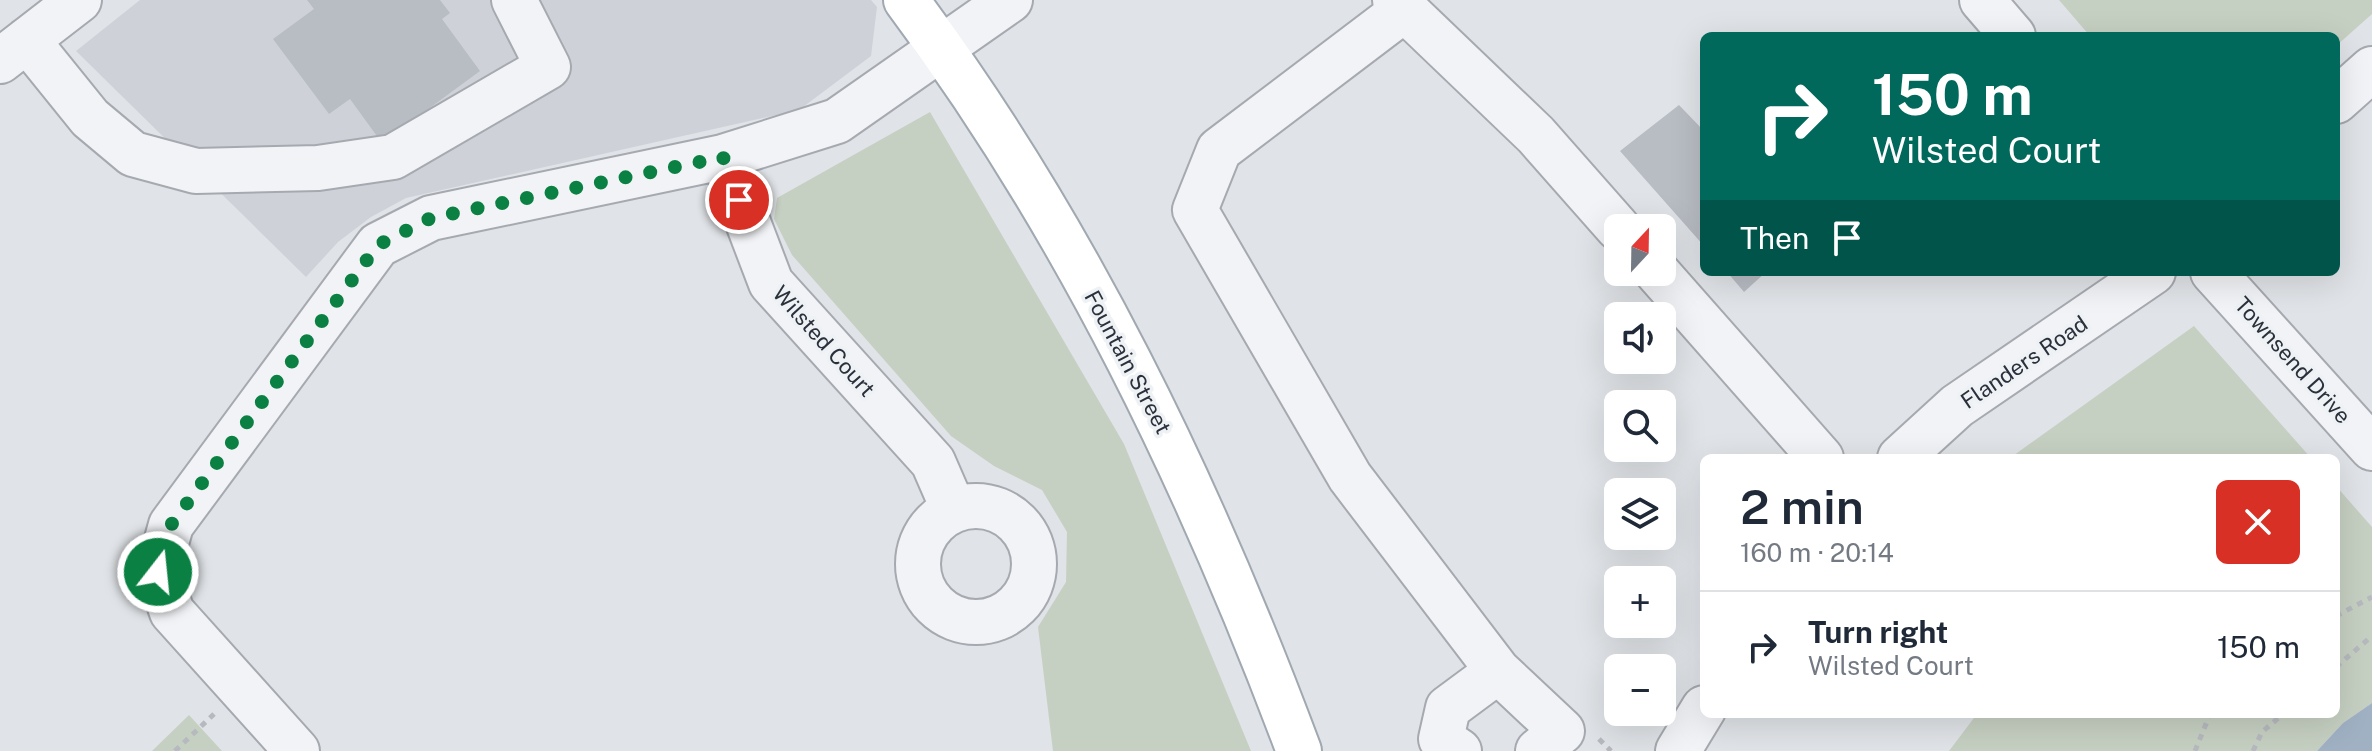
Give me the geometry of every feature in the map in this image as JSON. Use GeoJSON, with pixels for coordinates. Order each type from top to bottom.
{"type":"FeatureCollection","features":[{"type":"Feature","properties":{"kind":"main road","name":"Fountain Street"},"geometry":{"type":"LineString","coordinates":[[906,0],[941,47],[1013,159],[1110,323],[1162,425],[1268,669],[1299,751]]}},
{"type":"Feature","properties":{"kind":"street"},"geometry":{"type":"LineString","coordinates":[[79,0],[14,50],[133,154],[196,171],[318,168],[393,157],[548,67],[514,0]]}},
{"type":"Feature","properties":{"kind":"street"},"geometry":{"type":"LineString","coordinates":[[297,751],[172,612],[158,572],[171,525],[378,245],[431,218],[723,157],[837,121],[1010,0]]}},
{"type":"Feature","properties":{"kind":"street"},"geometry":{"type":"LineString","coordinates":[[1982,0],[2010,32]]}},
{"type":"Feature","properties":{"kind":"street"},"geometry":{"type":"LineString","coordinates":[[1538,751],[1562,731],[1498,671],[1350,477],[1195,210],[1219,150],[1400,5],[1536,135],[1606,214]]}},
{"type":"Feature","properties":{"kind":"street"},"geometry":{"type":"LineString","coordinates":[[2340,97],[2372,69]]}},
{"type":"Feature","properties":{"kind":"street","name":"Wilsted Court"},"geometry":{"type":"LineString","coordinates":[[723,157],[771,283],[933,462],[953,508]]}},
{"type":"Feature","properties":{"kind":"street","name":"Flanders Road"},"geometry":{"type":"LineString","coordinates":[[1904,454],[1957,406],[2147,276]]}},
{"type":"Feature","properties":{"kind":"street","name":"Townsend Drive"},"geometry":{"type":"LineString","coordinates":[[2217,276],[2372,448]]}},
{"type":"Feature","properties":{"kind":"street"},"geometry":{"type":"LineString","coordinates":[[1669,286],[1817,454]]}},
{"type":"Feature","properties":{"kind":"street"},"geometry":{"type":"LineString","coordinates":[[1459,751],[1441,739],[1448,708],[1498,671]]}},
{"type":"Feature","properties":{"kind":"street"},"geometry":{"type":"LineString","coordinates":[[1678,751],[1700,715]]}},
{"type":"Feature","properties":{"kind":"path"},"geometry":{"type":"LineString","coordinates":[[2340,614],[2372,597]]}},
{"type":"Feature","properties":{"kind":"path"},"geometry":{"type":"LineString","coordinates":[[2340,664],[2372,636]]}},
{"type":"Feature","properties":{"kind":"path"},"geometry":{"type":"LineString","coordinates":[[175,751],[241,689]]}},
{"type":"Feature","properties":{"kind":"path"},"geometry":{"type":"LineString","coordinates":[[2195,751],[2208,718]]}},
{"type":"Feature","properties":{"kind":"path"},"geometry":{"type":"LineString","coordinates":[[2253,751],[2262,732],[2278,718]]}},
{"type":"Feature","properties":{"kind":"shaded area"},"geometry":{"type":"Polygon","coordinates":[[[140,0],[871,0],[877,7],[871,56],[799,110],[406,198],[371,217],[338,242],[306,277],[76,51],[140,0]]]}},
{"type":"Feature","properties":{"kind":"green space"},"geometry":{"type":"Polygon","coordinates":[[[2059,0],[2372,0],[2372,14],[2340,42],[2340,32],[2087,32],[2059,0]]]}},
{"type":"Feature","properties":{"kind":"green space"},"geometry":{"type":"Polygon","coordinates":[[[930,112],[1124,444],[1251,751],[1053,751],[1038,627],[1066,582],[1067,532],[1042,490],[994,466],[951,436],[792,255],[774,219],[777,198],[930,112]]]}},
{"type":"Feature","properties":{"kind":"green space"},"geometry":{"type":"Polygon","coordinates":[[[2194,326],[2307,454],[2016,454],[2194,326]]]}},
{"type":"Feature","properties":{"kind":"green space"},"geometry":{"type":"Polygon","coordinates":[[[2340,491],[2372,527],[2372,703],[2343,723],[2317,751],[1949,751],[1974,718],[2340,718],[2340,491]]]}},
{"type":"Feature","properties":{"kind":"green space"},"geometry":{"type":"Polygon","coordinates":[[[189,715],[222,751],[152,751],[189,715]]]}},
{"type":"Feature","properties":{"kind":"water"},"geometry":{"type":"Polygon","coordinates":[[[2372,703],[2372,751],[2317,751],[2343,723],[2372,703]]]}},
{"type":"Feature","properties":{"kind":"building"},"geometry":{"type":"Polygon","coordinates":[[[307,0],[440,0],[450,13],[442,19],[480,71],[382,143],[350,99],[329,114],[273,39],[314,9],[307,0]]]}},
{"type":"Feature","properties":{"kind":"building"},"geometry":{"type":"Polygon","coordinates":[[[1679,105],[1700,127],[1700,241],[1620,151],[1679,105]]]}},
{"type":"Feature","properties":{"kind":"building"},"geometry":{"type":"Polygon","coordinates":[[[1730,276],[1762,276],[1744,292],[1730,276]]]}},
{"type":"Feature","properties":{"kind":"route"},"geometry":{"type":"LineString","coordinates":[[158,572],[171,525],[378,245],[431,218],[723,157],[739,200]]}}]}
